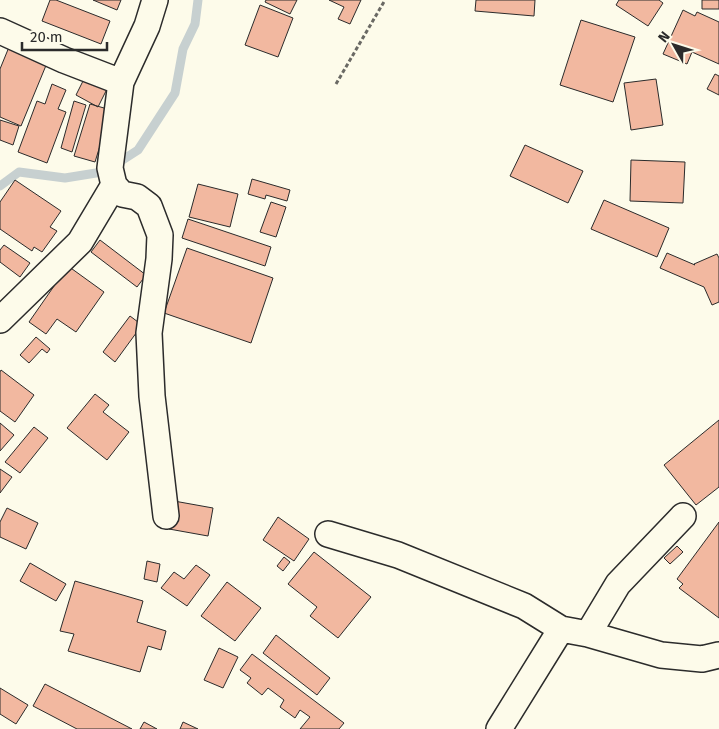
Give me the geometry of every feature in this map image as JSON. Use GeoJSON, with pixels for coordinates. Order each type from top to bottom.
{"type":"FeatureCollection","features":[{"type":"Feature","properties":{"kind":"street"},"geometry":{"type":"LineString","coordinates":[[155,0],[147,26],[121,82],[110,168],[114,185],[122,194],[137,197],[149,206],[160,234],[160,259],[149,333],[152,396],[166,516]]}},
{"type":"Feature","properties":{"kind":"street"},"geometry":{"type":"LineString","coordinates":[[0,31],[64,60],[121,82]]}},
{"type":"Feature","properties":{"kind":"street"},"geometry":{"type":"LineString","coordinates":[[0,320],[80,242],[114,185]]}},
{"type":"Feature","properties":{"kind":"street"},"geometry":{"type":"LineString","coordinates":[[588,634],[618,584],[683,516]]}},
{"type":"Feature","properties":{"kind":"street"},"geometry":{"type":"LineString","coordinates":[[328,534],[398,555],[524,606],[561,629],[588,634],[661,655],[702,659],[719,656]]}},
{"type":"Feature","properties":{"kind":"street"},"geometry":{"type":"LineString","coordinates":[[499,729],[561,629]]}},
{"type":"Feature","properties":{"kind":"path"},"geometry":{"type":"LineString","coordinates":[[336,84],[385,0]]}},
{"type":"Feature","properties":{"kind":"building"},"geometry":{"type":"Polygon","coordinates":[[[50,0],[56,0],[110,21],[101,44],[42,21],[50,0]]]}},
{"type":"Feature","properties":{"kind":"building"},"geometry":{"type":"Polygon","coordinates":[[[93,0],[121,0],[117,10],[93,0]]]}},
{"type":"Feature","properties":{"kind":"building"},"geometry":{"type":"Polygon","coordinates":[[[266,0],[297,0],[290,14],[265,2],[266,0]]]}},
{"type":"Feature","properties":{"kind":"building"},"geometry":{"type":"Polygon","coordinates":[[[329,0],[361,0],[350,24],[338,19],[344,7],[329,0]]]}},
{"type":"Feature","properties":{"kind":"building"},"geometry":{"type":"Polygon","coordinates":[[[476,0],[535,0],[534,16],[475,11],[476,0]]]}},
{"type":"Feature","properties":{"kind":"building"},"geometry":{"type":"Polygon","coordinates":[[[619,0],[659,0],[663,3],[648,26],[616,5],[619,0]]]}},
{"type":"Feature","properties":{"kind":"building"},"geometry":{"type":"Polygon","coordinates":[[[702,0],[719,0],[719,9],[702,9],[702,0]]]}},
{"type":"Feature","properties":{"kind":"building"},"geometry":{"type":"Polygon","coordinates":[[[260,5],[293,18],[278,57],[245,45],[260,5]]]}},
{"type":"Feature","properties":{"kind":"building"},"geometry":{"type":"Polygon","coordinates":[[[683,10],[695,16],[697,12],[719,22],[719,64],[692,52],[687,64],[663,54],[683,10]]]}},
{"type":"Feature","properties":{"kind":"building"},"geometry":{"type":"Polygon","coordinates":[[[581,20],[635,37],[613,102],[560,85],[581,20]]]}},
{"type":"Feature","properties":{"kind":"building"},"geometry":{"type":"Polygon","coordinates":[[[9,47],[47,63],[21,126],[0,117],[0,69],[9,47]]]}},
{"type":"Feature","properties":{"kind":"building"},"geometry":{"type":"Polygon","coordinates":[[[715,74],[719,76],[719,95],[707,89],[715,74]]]}},
{"type":"Feature","properties":{"kind":"building"},"geometry":{"type":"Polygon","coordinates":[[[85,77],[107,89],[98,107],[76,95],[85,77]]]}},
{"type":"Feature","properties":{"kind":"building"},"geometry":{"type":"Polygon","coordinates":[[[656,79],[663,125],[631,130],[624,83],[656,79]]]}},
{"type":"Feature","properties":{"kind":"building"},"geometry":{"type":"Polygon","coordinates":[[[52,84],[66,90],[58,109],[66,112],[47,163],[18,152],[37,101],[45,104],[52,84]]]}},
{"type":"Feature","properties":{"kind":"building"},"geometry":{"type":"Polygon","coordinates":[[[74,101],[86,105],[72,152],[61,148],[74,101]]]}},
{"type":"Feature","properties":{"kind":"building"},"geometry":{"type":"Polygon","coordinates":[[[90,104],[111,110],[95,162],[74,156],[90,104]]]}},
{"type":"Feature","properties":{"kind":"building"},"geometry":{"type":"Polygon","coordinates":[[[0,120],[19,126],[13,145],[0,140],[0,120]]]}},
{"type":"Feature","properties":{"kind":"building"},"geometry":{"type":"Polygon","coordinates":[[[525,145],[583,171],[568,203],[510,176],[525,145]]]}},
{"type":"Feature","properties":{"kind":"building"},"geometry":{"type":"Polygon","coordinates":[[[631,160],[685,162],[683,203],[630,201],[631,160]]]}},
{"type":"Feature","properties":{"kind":"building"},"geometry":{"type":"Polygon","coordinates":[[[252,179],[290,190],[287,201],[266,195],[265,199],[248,194],[252,179]]]}},
{"type":"Feature","properties":{"kind":"building"},"geometry":{"type":"Polygon","coordinates":[[[15,180],[61,211],[50,227],[57,231],[42,252],[34,247],[32,251],[0,229],[0,202],[15,180]]]}},
{"type":"Feature","properties":{"kind":"building"},"geometry":{"type":"Polygon","coordinates":[[[198,184],[238,194],[230,227],[189,217],[198,184]]]}},
{"type":"Feature","properties":{"kind":"building"},"geometry":{"type":"Polygon","coordinates":[[[604,200],[669,228],[657,257],[591,229],[604,200]]]}},
{"type":"Feature","properties":{"kind":"building"},"geometry":{"type":"Polygon","coordinates":[[[271,202],[286,207],[276,237],[260,232],[271,202]]]}},
{"type":"Feature","properties":{"kind":"building"},"geometry":{"type":"Polygon","coordinates":[[[188,219],[271,247],[265,266],[182,238],[188,219]]]}},
{"type":"Feature","properties":{"kind":"building"},"geometry":{"type":"Polygon","coordinates":[[[100,240],[146,275],[137,287],[91,252],[100,240]]]}},
{"type":"Feature","properties":{"kind":"building"},"geometry":{"type":"Polygon","coordinates":[[[4,245],[30,263],[20,277],[0,262],[0,250],[4,245]]]}},
{"type":"Feature","properties":{"kind":"building"},"geometry":{"type":"Polygon","coordinates":[[[187,248],[273,278],[251,343],[164,313],[187,248]]]}},
{"type":"Feature","properties":{"kind":"building"},"geometry":{"type":"Polygon","coordinates":[[[667,253],[695,265],[717,254],[719,258],[719,302],[712,305],[704,287],[660,268],[667,253]]]}},
{"type":"Feature","properties":{"kind":"building"},"geometry":{"type":"Polygon","coordinates":[[[68,266],[104,292],[76,332],[57,319],[46,334],[29,322],[68,266]]]}},
{"type":"Feature","properties":{"kind":"building"},"geometry":{"type":"Polygon","coordinates":[[[130,316],[142,325],[115,362],[103,352],[130,316]]]}},
{"type":"Feature","properties":{"kind":"building"},"geometry":{"type":"Polygon","coordinates":[[[36,337],[50,349],[47,353],[42,349],[29,363],[20,355],[36,337]]]}},
{"type":"Feature","properties":{"kind":"building"},"geometry":{"type":"Polygon","coordinates":[[[1,370],[34,395],[15,422],[0,411],[1,370]]]}},
{"type":"Feature","properties":{"kind":"building"},"geometry":{"type":"Polygon","coordinates":[[[95,394],[109,405],[103,412],[129,432],[107,460],[67,428],[95,394]]]}},
{"type":"Feature","properties":{"kind":"building"},"geometry":{"type":"Polygon","coordinates":[[[719,420],[719,487],[696,505],[664,465],[719,420]]]}},
{"type":"Feature","properties":{"kind":"building"},"geometry":{"type":"Polygon","coordinates":[[[0,423],[14,435],[0,451],[0,423]]]}},
{"type":"Feature","properties":{"kind":"building"},"geometry":{"type":"Polygon","coordinates":[[[34,427],[48,438],[20,473],[5,462],[34,427]]]}},
{"type":"Feature","properties":{"kind":"building"},"geometry":{"type":"Polygon","coordinates":[[[0,469],[12,477],[0,493],[0,469]]]}},
{"type":"Feature","properties":{"kind":"building"},"geometry":{"type":"Polygon","coordinates":[[[174,501],[213,508],[208,536],[169,529],[174,501]]]}},
{"type":"Feature","properties":{"kind":"building"},"geometry":{"type":"Polygon","coordinates":[[[7,508],[38,523],[26,549],[0,537],[0,522],[7,508]]]}},
{"type":"Feature","properties":{"kind":"building"},"geometry":{"type":"Polygon","coordinates":[[[278,517],[309,539],[294,561],[263,540],[278,517]]]}},
{"type":"Feature","properties":{"kind":"building"},"geometry":{"type":"Polygon","coordinates":[[[719,522],[719,618],[679,588],[683,584],[677,579],[719,522]]]}},
{"type":"Feature","properties":{"kind":"building"},"geometry":{"type":"Polygon","coordinates":[[[677,546],[683,552],[670,564],[664,558],[677,546]]]}},
{"type":"Feature","properties":{"kind":"building"},"geometry":{"type":"Polygon","coordinates":[[[314,552],[371,597],[338,638],[310,616],[317,607],[288,584],[314,552]]]}},
{"type":"Feature","properties":{"kind":"building"},"geometry":{"type":"Polygon","coordinates":[[[284,557],[290,562],[283,571],[277,566],[284,557]]]}},
{"type":"Feature","properties":{"kind":"building"},"geometry":{"type":"Polygon","coordinates":[[[147,561],[160,564],[157,582],[144,579],[147,561]]]}},
{"type":"Feature","properties":{"kind":"building"},"geometry":{"type":"Polygon","coordinates":[[[30,563],[66,584],[56,601],[20,581],[30,563]]]}},
{"type":"Feature","properties":{"kind":"building"},"geometry":{"type":"Polygon","coordinates":[[[196,565],[210,575],[187,606],[161,588],[174,572],[184,579],[196,565]]]}},
{"type":"Feature","properties":{"kind":"building"},"geometry":{"type":"Polygon","coordinates":[[[75,581],[143,601],[137,622],[166,631],[161,650],[148,646],[140,672],[68,651],[74,634],[60,631],[75,581]]]}},
{"type":"Feature","properties":{"kind":"building"},"geometry":{"type":"Polygon","coordinates":[[[227,582],[261,608],[235,641],[201,616],[227,582]]]}},
{"type":"Feature","properties":{"kind":"building"},"geometry":{"type":"Polygon","coordinates":[[[276,635],[330,678],[317,695],[263,653],[276,635]]]}},
{"type":"Feature","properties":{"kind":"building"},"geometry":{"type":"Polygon","coordinates":[[[219,648],[238,657],[223,688],[204,680],[219,648]]]}},
{"type":"Feature","properties":{"kind":"building"},"geometry":{"type":"Polygon","coordinates":[[[252,654],[344,723],[339,729],[300,729],[310,717],[300,710],[295,718],[280,707],[284,700],[268,688],[262,695],[247,683],[251,678],[240,670],[252,654]]]}},
{"type":"Feature","properties":{"kind":"building"},"geometry":{"type":"Polygon","coordinates":[[[45,684],[132,729],[77,729],[33,706],[45,684]]]}},
{"type":"Feature","properties":{"kind":"building"},"geometry":{"type":"Polygon","coordinates":[[[0,688],[28,705],[16,724],[0,714],[0,688]]]}},
{"type":"Feature","properties":{"kind":"building"},"geometry":{"type":"Polygon","coordinates":[[[144,722],[157,729],[140,729],[144,722]]]}},
{"type":"Feature","properties":{"kind":"building"},"geometry":{"type":"Polygon","coordinates":[[[183,722],[198,729],[180,729],[183,722]]]}},
{"type":"Feature","properties":{"kind":"waterway"},"geometry":{"type":"LineString","coordinates":[[0,186],[19,172],[65,178],[96,173],[110,168],[138,150],[175,93],[183,49],[195,24],[198,0]]}}]}
